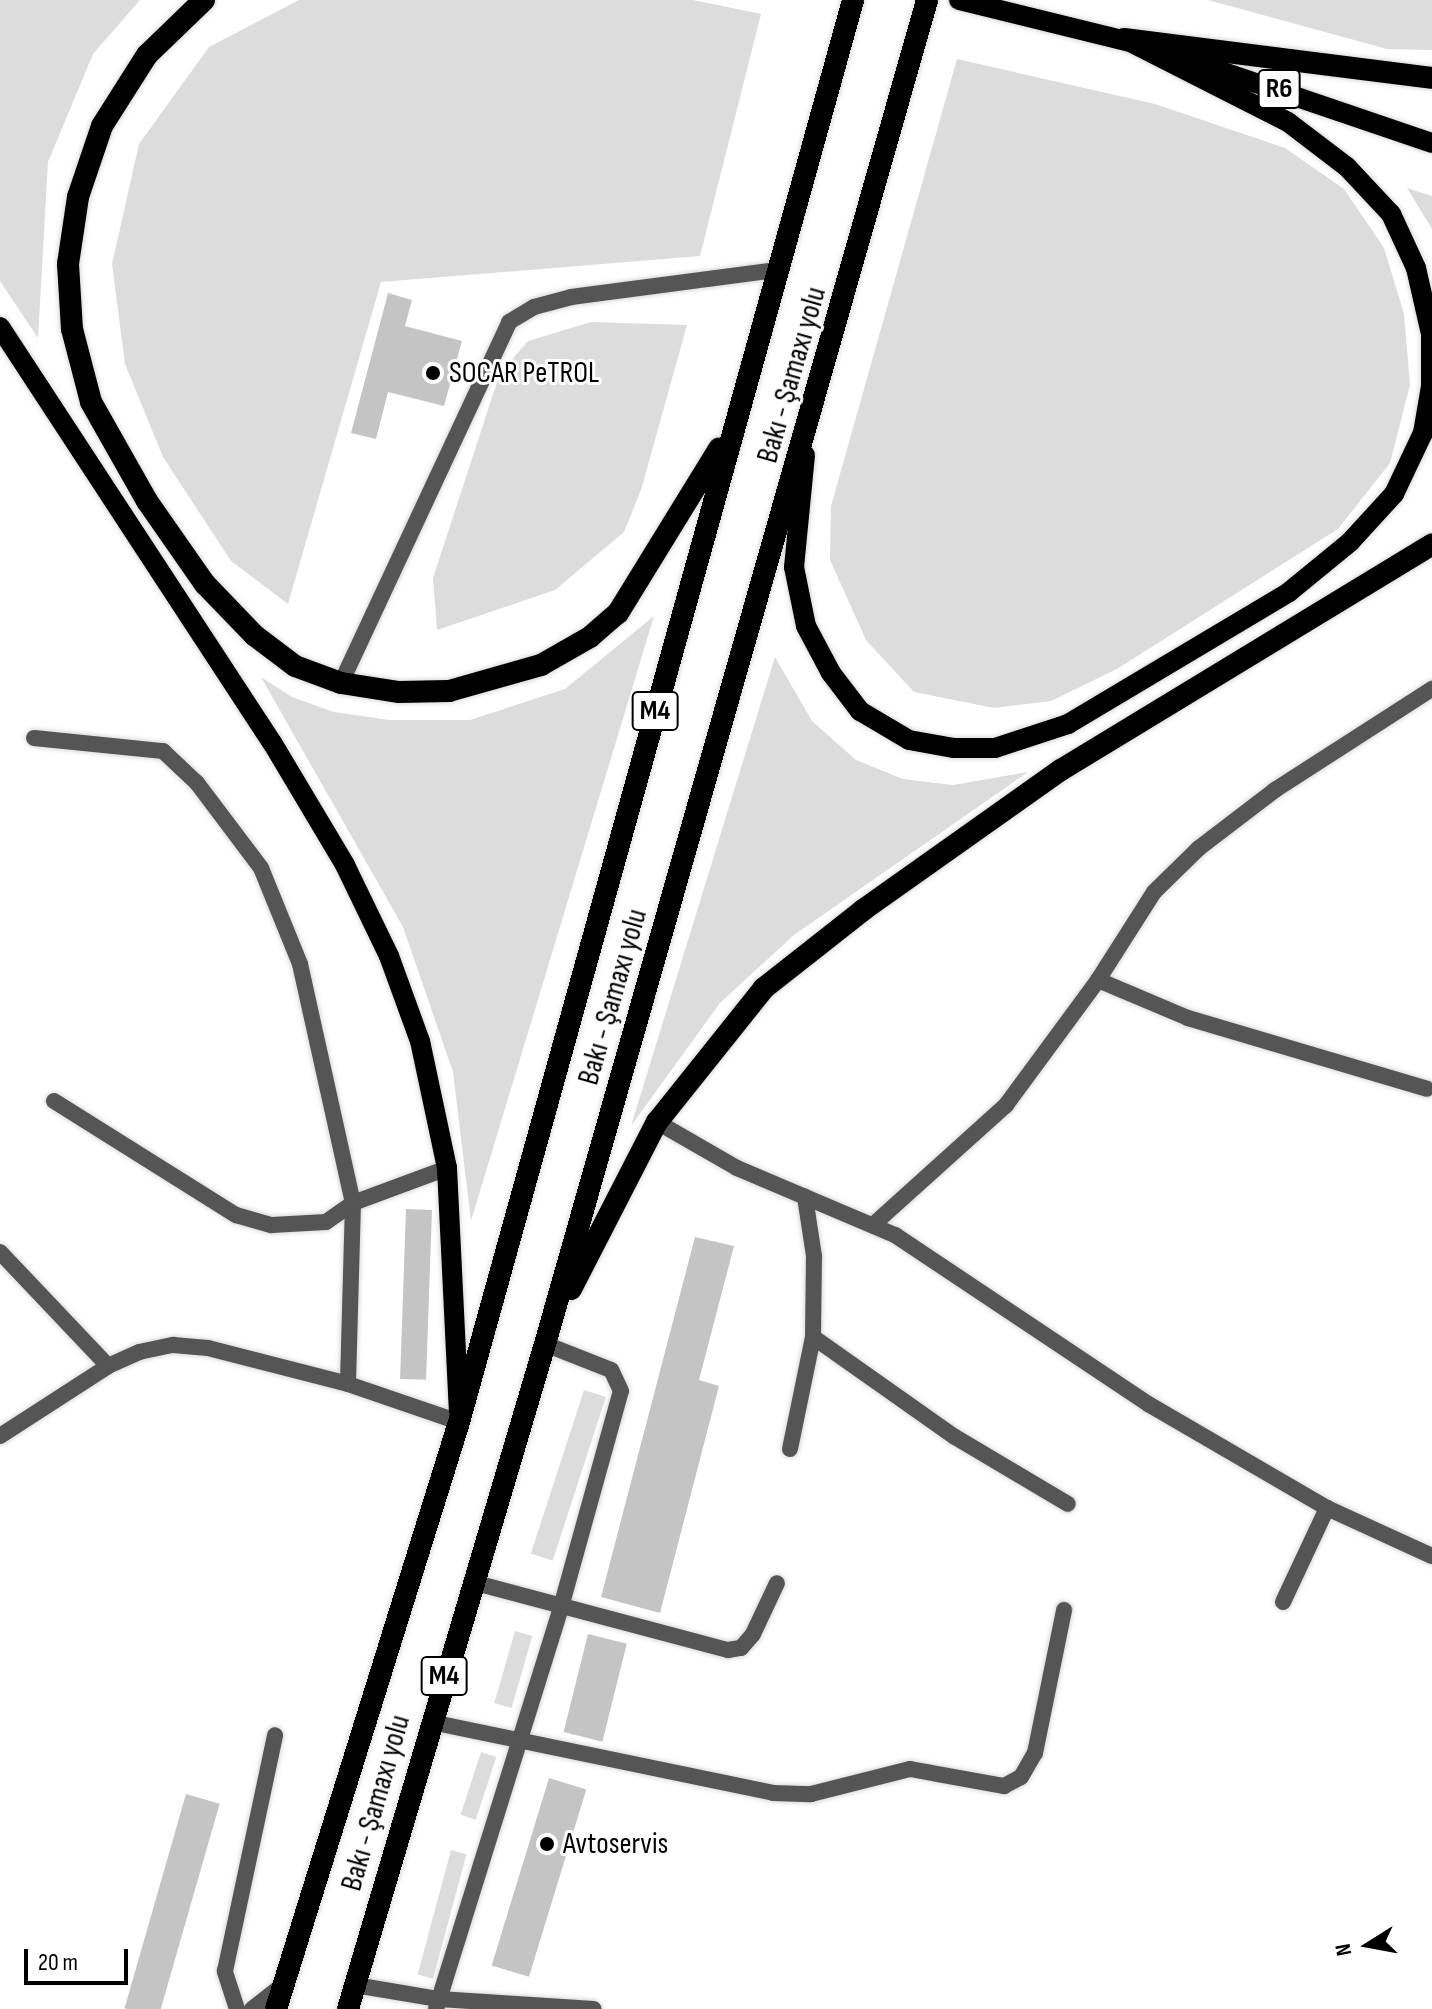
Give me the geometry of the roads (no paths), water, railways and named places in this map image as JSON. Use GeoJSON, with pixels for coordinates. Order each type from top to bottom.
{"type":"FeatureCollection","features":[{"type":"Feature","properties":{"kind":"highway"},"geometry":{"type":"LineString","coordinates":[[204,0],[147,55],[102,126],[78,197],[68,264],[72,329],[91,402],[147,501],[205,584],[254,635],[295,666],[341,683],[399,692],[449,691],[541,665],[590,637],[618,613],[647,573],[736,420]]}},
{"type":"Feature","properties":{"kind":"highway","name":"Bakı - Şamaxı yolu"},"geometry":{"type":"LineString","coordinates":[[276,2009],[459,1422],[775,270],[853,0]]}},
{"type":"Feature","properties":{"kind":"highway","name":"Bakı - Şamaxı yolu"},"geometry":{"type":"LineString","coordinates":[[348,2009],[545,1344],[809,426],[927,0]]}},
{"type":"Feature","properties":{"kind":"highway"},"geometry":{"type":"LineString","coordinates":[[1124,39],[1432,78]]}},
{"type":"Feature","properties":{"kind":"highway"},"geometry":{"type":"LineString","coordinates":[[545,1344],[657,1122],[764,988],[863,910],[1061,770],[1432,544]]}},
{"type":"Feature","properties":{"kind":"main road","name":"R6"},"geometry":{"type":"LineString","coordinates":[[959,0],[1124,39],[1432,143]]}},
{"type":"Feature","properties":{"kind":"main road"},"geometry":{"type":"LineString","coordinates":[[809,426],[794,567],[806,626],[831,673],[860,711],[909,740],[954,748],[995,748],[1068,724],[1289,592],[1350,542],[1394,494],[1423,433],[1431,386],[1431,334],[1416,268],[1391,214],[1347,167],[1288,122],[1124,39]]}},
{"type":"Feature","properties":{"kind":"main road"},"geometry":{"type":"LineString","coordinates":[[0,327],[273,744],[345,865],[389,956],[420,1041],[447,1168],[459,1422]]}},
{"type":"Feature","properties":{"kind":"street"},"geometry":{"type":"LineString","coordinates":[[341,683],[509,322],[534,307],[571,297],[775,270]]}},
{"type":"Feature","properties":{"kind":"street"},"geometry":{"type":"LineString","coordinates":[[874,1224],[1006,1105],[1098,980],[1154,892],[1199,848],[1275,790],[1432,689]]}},
{"type":"Feature","properties":{"kind":"street"},"geometry":{"type":"LineString","coordinates":[[34,738],[163,751],[197,783],[261,868],[300,964],[353,1203],[348,1384]]}},
{"type":"Feature","properties":{"kind":"street"},"geometry":{"type":"LineString","coordinates":[[1098,980],[1188,1018],[1427,1089]]}},
{"type":"Feature","properties":{"kind":"street"},"geometry":{"type":"LineString","coordinates":[[54,1101],[236,1215],[272,1225],[307,1227],[326,1222],[353,1203],[447,1168]]}},
{"type":"Feature","properties":{"kind":"street"},"geometry":{"type":"LineString","coordinates":[[657,1122],[737,1168],[874,1224],[1150,1405],[1327,1508],[1432,1556]]}},
{"type":"Feature","properties":{"kind":"street"},"geometry":{"type":"LineString","coordinates":[[790,1449],[813,1337],[814,1256],[805,1197]]}},
{"type":"Feature","properties":{"kind":"street"},"geometry":{"type":"LineString","coordinates":[[0,1252],[108,1366]]}},
{"type":"Feature","properties":{"kind":"street"},"geometry":{"type":"LineString","coordinates":[[813,1337],[955,1437],[1068,1504]]}},
{"type":"Feature","properties":{"kind":"street"},"geometry":{"type":"LineString","coordinates":[[438,2004],[561,1607],[621,1391],[611,1370],[545,1344]]}},
{"type":"Feature","properties":{"kind":"street"},"geometry":{"type":"LineString","coordinates":[[0,1436],[108,1366],[150,1349],[208,1348],[348,1384],[459,1422]]}},
{"type":"Feature","properties":{"kind":"street"},"geometry":{"type":"LineString","coordinates":[[1283,1602],[1327,1508]]}},
{"type":"Feature","properties":{"kind":"street"},"geometry":{"type":"LineString","coordinates":[[472,1582],[728,1650],[741,1648],[753,1634],[777,1583]]}},
{"type":"Feature","properties":{"kind":"street"},"geometry":{"type":"LineString","coordinates":[[431,1722],[773,1793],[811,1794],[910,1769],[1004,1786],[1021,1777],[1035,1753],[1064,1610]]}},
{"type":"Feature","properties":{"kind":"street"},"geometry":{"type":"LineString","coordinates":[[237,2009],[225,1971],[275,1735]]}},
{"type":"Feature","properties":{"kind":"street"},"geometry":{"type":"LineString","coordinates":[[252,2009],[283,1985]]}},
{"type":"Feature","properties":{"kind":"street"},"geometry":{"type":"LineString","coordinates":[[355,1985],[438,2004],[594,2009]]}},
{"type":"Feature","properties":{"kind":"place","name":"SOCAR PeTROL"},"geometry":{"type":"Point","coordinates":[433,373]}},
{"type":"Feature","properties":{"kind":"place","name":"Avtoservis"},"geometry":{"type":"Point","coordinates":[547,1844]}}]}
